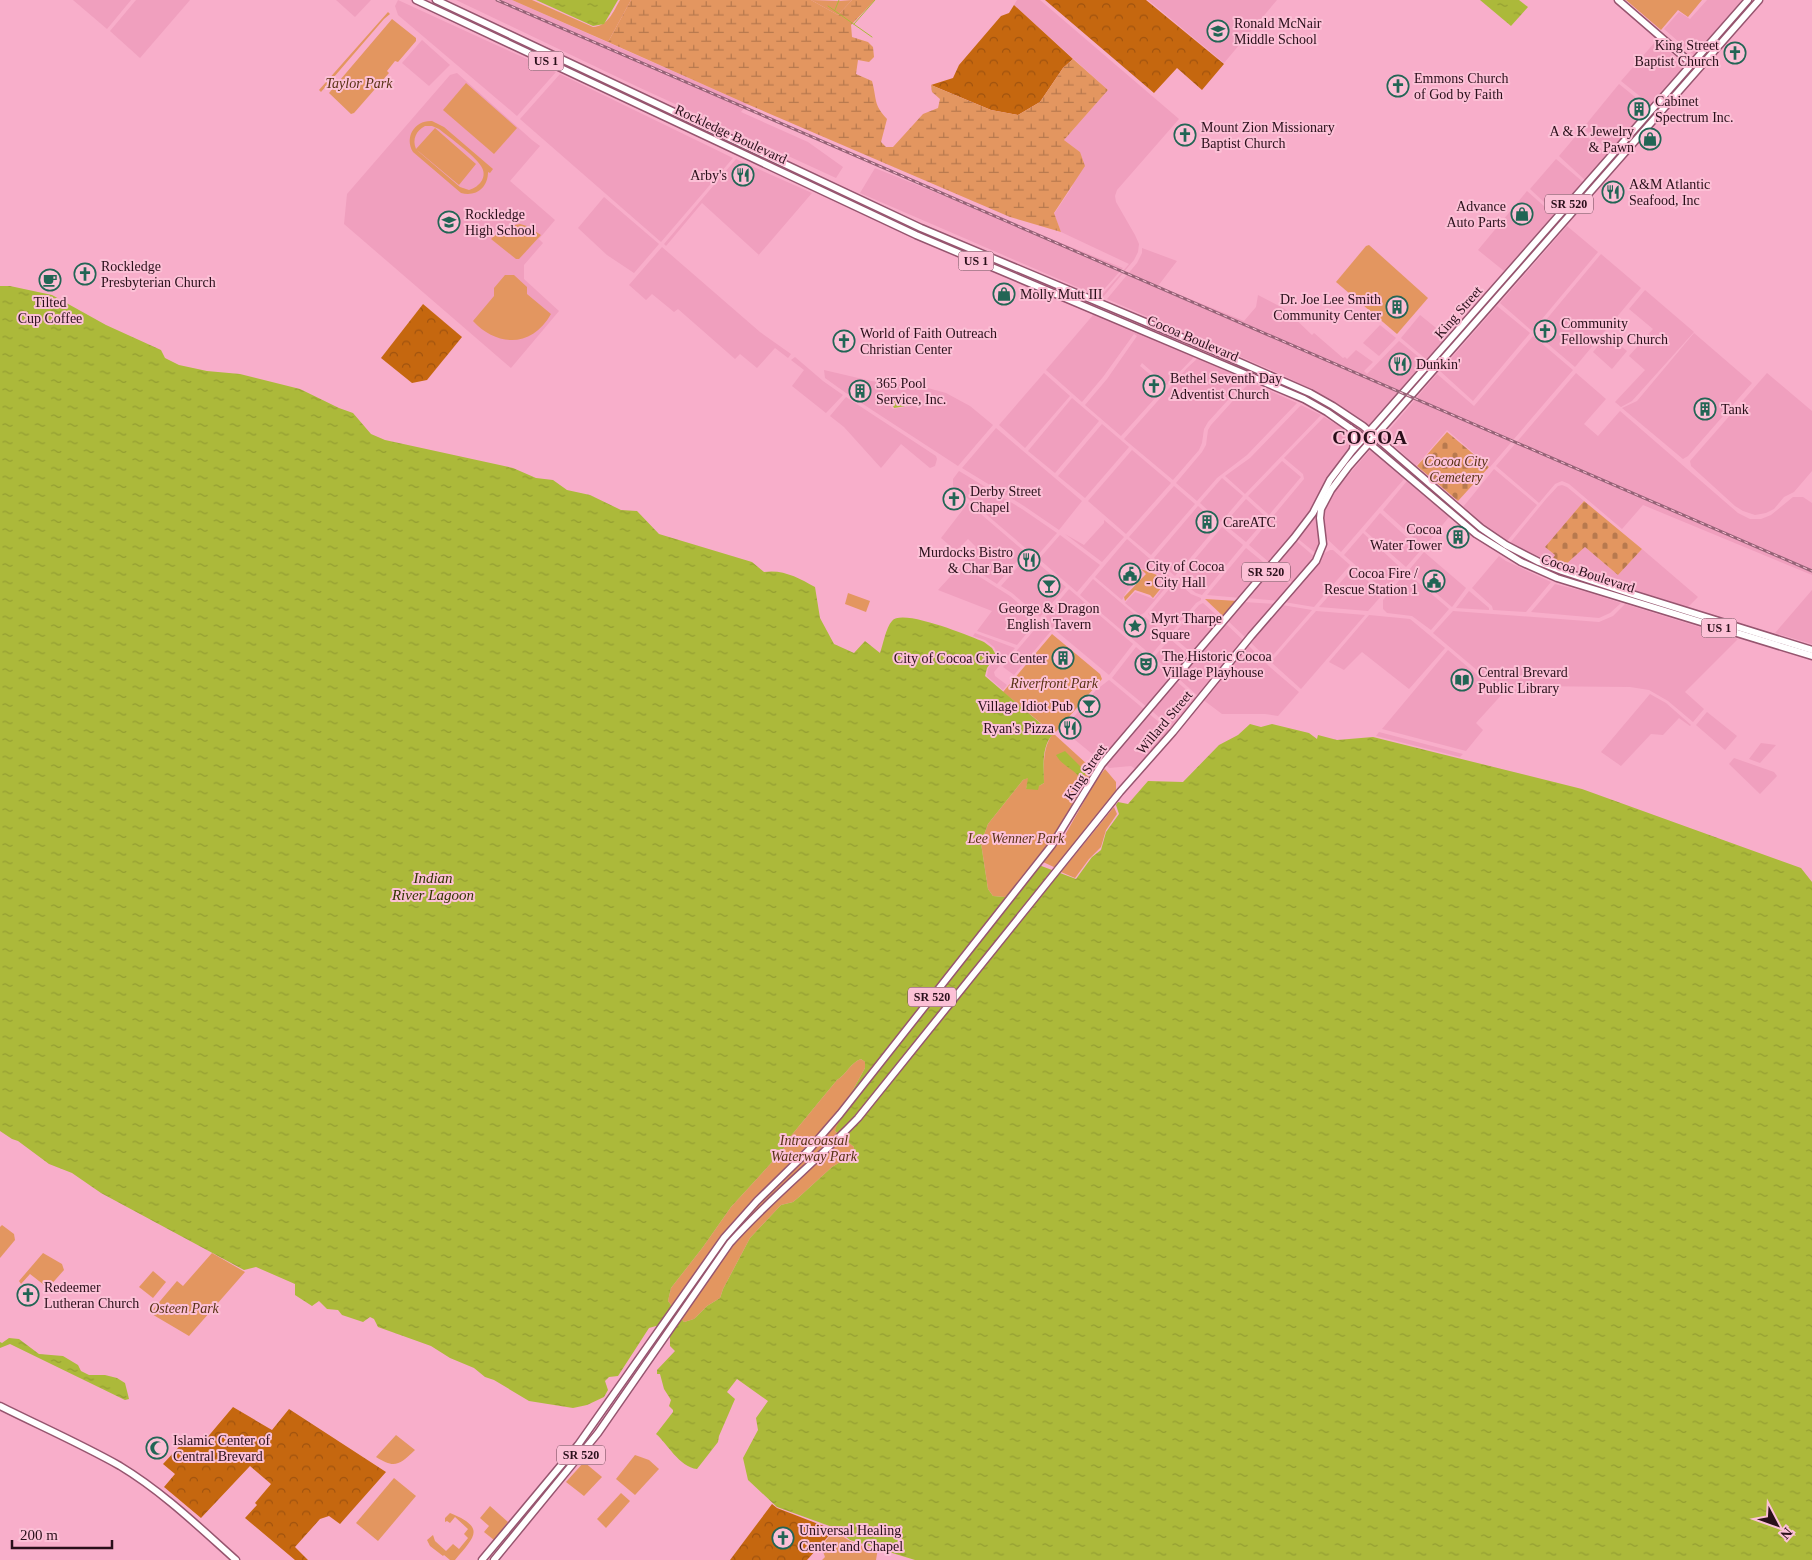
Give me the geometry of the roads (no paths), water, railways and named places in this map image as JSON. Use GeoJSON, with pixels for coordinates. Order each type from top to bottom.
{"type":"FeatureCollection","features":[{"type":"Feature","properties":{"kind":"main road","name":"Rockledge Boulevard"},"geometry":{"type":"LineString","coordinates":[[416,0],[916,235],[1037,286]]}},
{"type":"Feature","properties":{"kind":"main road","name":"Rockledge Boulevard"},"geometry":{"type":"LineString","coordinates":[[436,0],[921,228],[1043,280]]}},
{"type":"Feature","properties":{"kind":"main road"},"geometry":{"type":"LineString","coordinates":[[1618,0],[1692,64]]}},
{"type":"Feature","properties":{"kind":"main road","name":"King Street"},"geometry":{"type":"LineString","coordinates":[[1331,490],[1367,440],[1370,432],[1748,0]]}},
{"type":"Feature","properties":{"kind":"main road","name":"King Street"},"geometry":{"type":"LineString","coordinates":[[618,1390],[724,1238],[821,1136],[1042,857],[1059,834],[1095,775],[1294,538],[1313,513],[1330,480],[1352,451],[1367,440],[1375,437],[1759,0]]}},
{"type":"Feature","properties":{"kind":"main road"},"geometry":{"type":"LineString","coordinates":[[481,30],[490,31],[496,28]]}},
{"type":"Feature","properties":{"kind":"main road"},"geometry":{"type":"LineString","coordinates":[[495,37],[502,35],[514,36]]}},
{"type":"Feature","properties":{"kind":"main road"},"geometry":{"type":"LineString","coordinates":[[627,99],[642,97]]}},
{"type":"Feature","properties":{"kind":"main road"},"geometry":{"type":"LineString","coordinates":[[649,110],[666,108]]}},
{"type":"Feature","properties":{"kind":"main road"},"geometry":{"type":"LineString","coordinates":[[818,189],[833,187]]}},
{"type":"Feature","properties":{"kind":"main road"},"geometry":{"type":"LineString","coordinates":[[1494,301],[1494,296],[1518,263]]}},
{"type":"Feature","properties":{"kind":"main road"},"geometry":{"type":"LineString","coordinates":[[1004,272],[1018,269]]}},
{"type":"Feature","properties":{"kind":"main road","name":"Cocoa Boulevard"},"geometry":{"type":"LineString","coordinates":[[1043,280],[1212,350],[1327,403],[1370,432],[1486,531],[1522,554],[1562,571],[1767,639],[1812,656]]}},
{"type":"Feature","properties":{"kind":"main road","name":"Cocoa Boulevard"},"geometry":{"type":"LineString","coordinates":[[1037,286],[1252,376],[1316,406],[1348,425],[1484,540],[1512,558],[1557,578],[1720,628],[1732,629],[1763,639],[1809,649]]}},
{"type":"Feature","properties":{"kind":"main road"},"geometry":{"type":"LineString","coordinates":[[1467,332],[1486,304],[1488,296]]}},
{"type":"Feature","properties":{"kind":"main road"},"geometry":{"type":"LineString","coordinates":[[1180,346],[1192,342]]}},
{"type":"Feature","properties":{"kind":"main road"},"geometry":{"type":"LineString","coordinates":[[1200,354],[1212,350]]}},
{"type":"Feature","properties":{"kind":"main road"},"geometry":{"type":"LineString","coordinates":[[1252,376],[1267,374]]}},
{"type":"Feature","properties":{"kind":"main road"},"geometry":{"type":"LineString","coordinates":[[1348,425],[1355,439],[1352,451]]}},
{"type":"Feature","properties":{"kind":"main road","name":"Willard Street"},"geometry":{"type":"LineString","coordinates":[[598,1433],[730,1243],[750,1221],[836,1141],[872,1102],[1120,792],[1173,732],[1251,636],[1318,558],[1322,544],[1320,518],[1331,490]]}},
{"type":"Feature","properties":{"kind":"main road"},"geometry":{"type":"LineString","coordinates":[[1545,573],[1562,571]]}},
{"type":"Feature","properties":{"kind":"main road"},"geometry":{"type":"LineString","coordinates":[[1557,578],[1577,576]]}},
{"type":"Feature","properties":{"kind":"main road"},"geometry":{"type":"LineString","coordinates":[[598,1433],[598,1426],[618,1390]]}},
{"type":"Feature","properties":{"kind":"main road","name":"SR 520"},"geometry":{"type":"LineString","coordinates":[[482,1560],[578,1444],[618,1390]]}},
{"type":"Feature","properties":{"kind":"main road"},"geometry":{"type":"LineString","coordinates":[[0,1406],[120,1467],[177,1508],[236,1560]]}},
{"type":"Feature","properties":{"kind":"main road","name":"SR 520"},"geometry":{"type":"LineString","coordinates":[[494,1560],[598,1433]]}},
{"type":"Feature","properties":{"kind":"water"},"geometry":{"type":"Polygon","coordinates":[[[536,0],[618,0],[604,24],[593,26],[536,0]]]}},
{"type":"Feature","properties":{"kind":"water"},"geometry":{"type":"Polygon","coordinates":[[[1480,0],[1519,0],[1528,7],[1511,26],[1480,0]]]}},
{"type":"Feature","properties":{"kind":"water","name":"Indian River Lagoon"},"geometry":{"type":"Polygon","coordinates":[[[0,286],[10,286],[52,295],[106,325],[161,350],[165,358],[179,365],[207,371],[240,374],[300,389],[353,413],[371,434],[385,440],[513,468],[536,478],[553,480],[567,490],[590,495],[621,510],[637,511],[659,534],[752,562],[764,572],[784,573],[797,578],[815,587],[820,618],[834,644],[854,653],[865,641],[880,653],[890,624],[898,618],[922,620],[984,642],[992,648],[996,655],[987,668],[985,676],[1053,734],[1045,751],[1044,783],[1039,786],[1038,790],[1026,789],[1028,778],[1023,780],[988,824],[981,843],[988,889],[993,896],[1005,897],[1036,864],[1076,879],[1092,857],[1101,850],[1106,832],[1119,814],[1116,805],[1118,802],[1128,804],[1148,781],[1183,782],[1219,745],[1238,735],[1250,724],[1261,727],[1272,724],[1309,733],[1317,739],[1318,735],[1337,740],[1373,737],[1582,789],[1801,868],[1812,882],[1812,1560],[915,1560],[850,1540],[835,1528],[777,1507],[748,1480],[743,1458],[758,1430],[756,1418],[768,1401],[737,1379],[727,1392],[735,1399],[718,1442],[697,1469],[679,1459],[656,1434],[673,1412],[669,1406],[671,1400],[664,1389],[660,1374],[657,1374],[657,1370],[675,1351],[670,1346],[670,1337],[656,1326],[649,1328],[618,1376],[609,1377],[605,1381],[608,1390],[604,1397],[587,1405],[573,1408],[529,1401],[494,1380],[485,1377],[474,1368],[450,1358],[431,1346],[378,1327],[374,1319],[370,1317],[363,1322],[342,1315],[338,1310],[327,1309],[319,1301],[312,1306],[295,1295],[295,1284],[256,1267],[244,1270],[101,1193],[72,1173],[49,1164],[18,1141],[0,1131],[0,286]],[[861,1059],[857,1061],[837,1080],[790,1137],[788,1143],[774,1160],[731,1207],[671,1288],[668,1301],[684,1322],[694,1319],[707,1306],[720,1298],[750,1238],[781,1205],[793,1202],[832,1167],[853,1154],[854,1147],[835,1131],[847,1108],[848,1099],[865,1068],[865,1062],[861,1059]]]}},
{"type":"Feature","properties":{"kind":"water"},"geometry":{"type":"Polygon","coordinates":[[[909,396],[919,399],[917,404],[894,408],[890,399],[893,397],[909,396]]]}},
{"type":"Feature","properties":{"kind":"water"},"geometry":{"type":"Polygon","coordinates":[[[1065,751],[1086,772],[1083,778],[1080,778],[1056,755],[1065,751]]]}},
{"type":"Feature","properties":{"kind":"water"},"geometry":{"type":"Polygon","coordinates":[[[9,1338],[19,1339],[39,1354],[63,1356],[78,1365],[81,1371],[89,1375],[105,1375],[117,1378],[125,1383],[129,1399],[125,1400],[10,1344],[0,1348],[0,1342],[2,1343],[9,1338]]]}},
{"type":"Feature","properties":{"kind":"waterway"},"geometry":{"type":"LineString","coordinates":[[835,10],[839,0]]}},
{"type":"Feature","properties":{"kind":"waterway"},"geometry":{"type":"LineString","coordinates":[[854,24],[875,0]]}},
{"type":"Feature","properties":{"kind":"waterway"},"geometry":{"type":"LineString","coordinates":[[828,6],[872,37]]}},
{"type":"Feature","properties":{"kind":"railway"},"geometry":{"type":"LineString","coordinates":[[497,0],[1812,571]]}},
{"type":"Feature","properties":{"kind":"place","name":"Ronald McNair Middle School"},"geometry":{"type":"Point","coordinates":[1218,31]}},
{"type":"Feature","properties":{"kind":"place","name":"King Street Baptist Church"},"geometry":{"type":"Point","coordinates":[1735,53]}},
{"type":"Feature","properties":{"kind":"place","name":"Emmons Church of God by Faith"},"geometry":{"type":"Point","coordinates":[1398,86]}},
{"type":"Feature","properties":{"kind":"place","name":"Cabinet Spectrum Inc."},"geometry":{"type":"Point","coordinates":[1639,109]}},
{"type":"Feature","properties":{"kind":"place","name":"Mount Zion Missionary Baptist Church"},"geometry":{"type":"Point","coordinates":[1185,135]}},
{"type":"Feature","properties":{"kind":"place","name":"A & K Jewelry & Pawn"},"geometry":{"type":"Point","coordinates":[1650,139]}},
{"type":"Feature","properties":{"kind":"place","name":"Arby's"},"geometry":{"type":"Point","coordinates":[743,175]}},
{"type":"Feature","properties":{"kind":"place","name":"A&M Atlantic Seafood, Inc"},"geometry":{"type":"Point","coordinates":[1613,192]}},
{"type":"Feature","properties":{"kind":"place","name":"Advance Auto Parts"},"geometry":{"type":"Point","coordinates":[1522,214]}},
{"type":"Feature","properties":{"kind":"place","name":"Rockledge High School"},"geometry":{"type":"Point","coordinates":[449,222]}},
{"type":"Feature","properties":{"kind":"place","name":"Rockledge Presbyterian Church"},"geometry":{"type":"Point","coordinates":[85,274]}},
{"type":"Feature","properties":{"kind":"place","name":"Tilted Cup Coffee"},"geometry":{"type":"Point","coordinates":[50,280]}},
{"type":"Feature","properties":{"kind":"place","name":"Molly Mutt III"},"geometry":{"type":"Point","coordinates":[1004,294]}},
{"type":"Feature","properties":{"kind":"place","name":"Dr. Joe Lee Smith Community Center"},"geometry":{"type":"Point","coordinates":[1397,307]}},
{"type":"Feature","properties":{"kind":"place","name":"Community Fellowship Church"},"geometry":{"type":"Point","coordinates":[1545,331]}},
{"type":"Feature","properties":{"kind":"place","name":"World of Faith Outreach Christian Center"},"geometry":{"type":"Point","coordinates":[844,341]}},
{"type":"Feature","properties":{"kind":"place","name":"Dunkin'"},"geometry":{"type":"Point","coordinates":[1400,364]}},
{"type":"Feature","properties":{"kind":"place","name":"Bethel Seventh Day Adventist Church"},"geometry":{"type":"Point","coordinates":[1154,386]}},
{"type":"Feature","properties":{"kind":"place","name":"365 Pool Service, Inc."},"geometry":{"type":"Point","coordinates":[860,391]}},
{"type":"Feature","properties":{"kind":"place","name":"Tank"},"geometry":{"type":"Point","coordinates":[1705,409]}},
{"type":"Feature","properties":{"kind":"place","name":"Derby Street Chapel"},"geometry":{"type":"Point","coordinates":[954,499]}},
{"type":"Feature","properties":{"kind":"place","name":"CareATC"},"geometry":{"type":"Point","coordinates":[1207,522]}},
{"type":"Feature","properties":{"kind":"place","name":"Cocoa Water Tower"},"geometry":{"type":"Point","coordinates":[1458,537]}},
{"type":"Feature","properties":{"kind":"place","name":"Murdocks Bistro & Char Bar"},"geometry":{"type":"Point","coordinates":[1029,560]}},
{"type":"Feature","properties":{"kind":"place","name":"City of Cocoa - City Hall"},"geometry":{"type":"Point","coordinates":[1130,574]}},
{"type":"Feature","properties":{"kind":"place","name":"Cocoa Fire / Rescue Station 1"},"geometry":{"type":"Point","coordinates":[1434,581]}},
{"type":"Feature","properties":{"kind":"place","name":"George & Dragon English Tavern"},"geometry":{"type":"Point","coordinates":[1049,586]}},
{"type":"Feature","properties":{"kind":"place","name":"Myrt Tharpe Square"},"geometry":{"type":"Point","coordinates":[1135,626]}},
{"type":"Feature","properties":{"kind":"place","name":"City of Cocoa Civic Center"},"geometry":{"type":"Point","coordinates":[1063,658]}},
{"type":"Feature","properties":{"kind":"place","name":"The Historic Cocoa Village Playhouse"},"geometry":{"type":"Point","coordinates":[1146,664]}},
{"type":"Feature","properties":{"kind":"place","name":"Central Brevard Public Library"},"geometry":{"type":"Point","coordinates":[1462,680]}},
{"type":"Feature","properties":{"kind":"place","name":"Village Idiot Pub"},"geometry":{"type":"Point","coordinates":[1089,706]}},
{"type":"Feature","properties":{"kind":"place","name":"Ryan's Pizza"},"geometry":{"type":"Point","coordinates":[1070,728]}},
{"type":"Feature","properties":{"kind":"place","name":"Redeemer Lutheran Church"},"geometry":{"type":"Point","coordinates":[28,1295]}},
{"type":"Feature","properties":{"kind":"place","name":"Islamic Center of Central Brevard"},"geometry":{"type":"Point","coordinates":[157,1448]}},
{"type":"Feature","properties":{"kind":"place","name":"Universal Healing Center and Chapel"},"geometry":{"type":"Point","coordinates":[783,1538]}},
{"type":"Feature","properties":{"kind":"district","name":"COCOA"},"geometry":{"type":"Point","coordinates":[1370,437]}},
{"type":"Feature","properties":{"kind":"park label","name":"Taylor Park"},"geometry":{"type":"Point","coordinates":[359,83]}},
{"type":"Feature","properties":{"kind":"park label","name":"Cocoa City Cemetery"},"geometry":{"type":"Point","coordinates":[1456,470]}},
{"type":"Feature","properties":{"kind":"park label","name":"Riverfront Park"},"geometry":{"type":"Point","coordinates":[1054,683]}},
{"type":"Feature","properties":{"kind":"park label","name":"Lee Wenner Park"},"geometry":{"type":"Point","coordinates":[1016,838]}},
{"type":"Feature","properties":{"kind":"park label","name":"Intracoastal Waterway Park"},"geometry":{"type":"Point","coordinates":[814,1148]}},
{"type":"Feature","properties":{"kind":"park label","name":"Osteen Park"},"geometry":{"type":"Point","coordinates":[184,1308]}}]}
